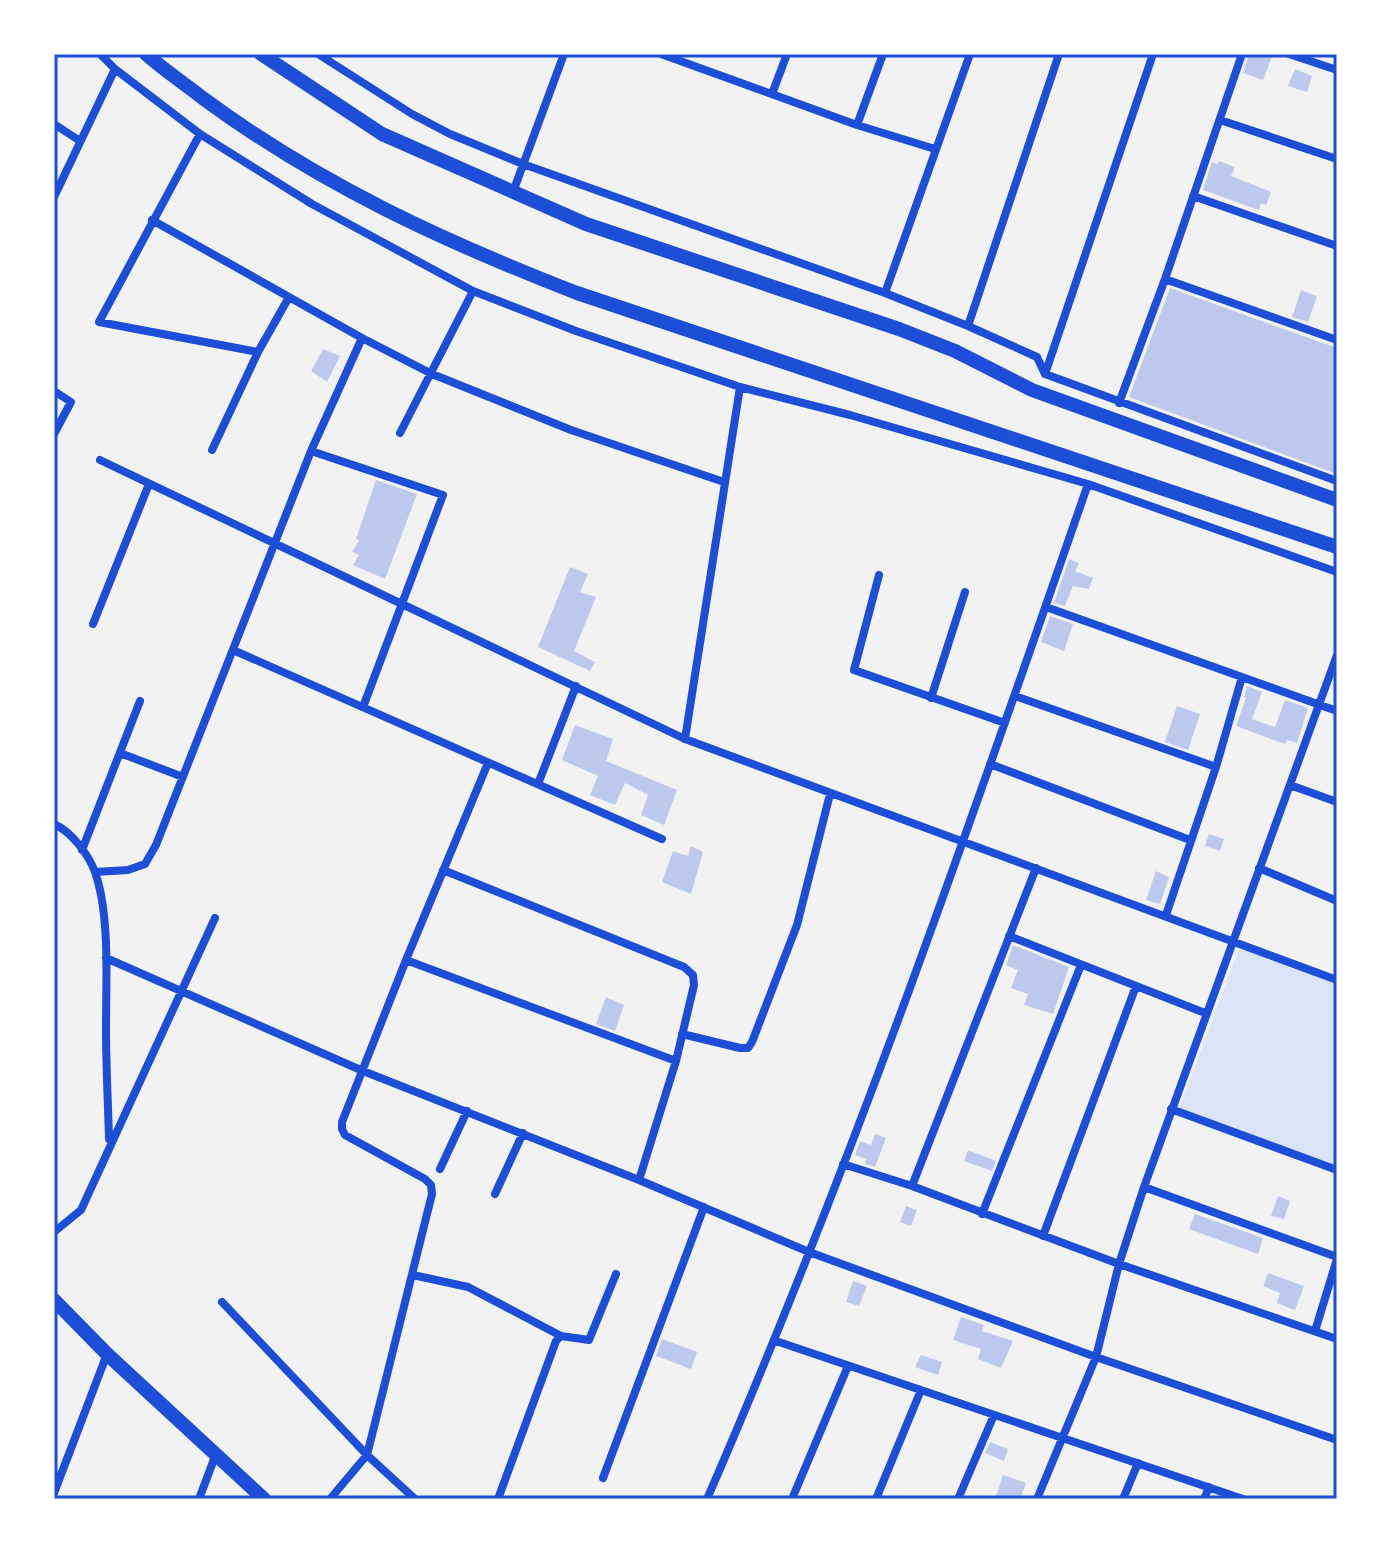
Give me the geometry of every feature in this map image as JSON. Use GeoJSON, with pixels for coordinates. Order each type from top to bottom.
{"type":"FeatureCollection","features":[{"type":"Feature","properties":{"kind":"main road"},"geometry":{"type":"LineString","coordinates":[[146,54],[253,135],[359,198],[466,250],[577,293],[1337,547]]}},
{"type":"Feature","properties":{"kind":"main road"},"geometry":{"type":"LineString","coordinates":[[261,54],[382,134],[586,224],[899,329],[955,351],[1032,390],[1337,500]]}},
{"type":"Feature","properties":{"kind":"main road"},"geometry":{"type":"LineString","coordinates":[[54,1300],[107,1354],[264,1499]]}},
{"type":"Feature","properties":{"kind":"street"},"geometry":{"type":"LineString","coordinates":[[100,54],[200,134],[312,204],[473,291],[576,331],[740,387],[850,415],[1088,484],[1337,572]]}},
{"type":"Feature","properties":{"kind":"street"},"geometry":{"type":"LineString","coordinates":[[318,54],[412,114],[450,134],[523,164],[885,293],[1037,357],[1045,374],[1337,481]]}},
{"type":"Feature","properties":{"kind":"street"},"geometry":{"type":"LineString","coordinates":[[513,192],[564,54]]}},
{"type":"Feature","properties":{"kind":"street"},"geometry":{"type":"LineString","coordinates":[[661,54],[857,125],[935,149]]}},
{"type":"Feature","properties":{"kind":"street"},"geometry":{"type":"LineString","coordinates":[[772,94],[787,54]]}},
{"type":"Feature","properties":{"kind":"street"},"geometry":{"type":"LineString","coordinates":[[857,125],[883,54]]}},
{"type":"Feature","properties":{"kind":"street"},"geometry":{"type":"LineString","coordinates":[[885,293],[970,54]]}},
{"type":"Feature","properties":{"kind":"street"},"geometry":{"type":"LineString","coordinates":[[968,326],[1059,54]]}},
{"type":"Feature","properties":{"kind":"street"},"geometry":{"type":"LineString","coordinates":[[1045,374],[1153,54]]}},
{"type":"Feature","properties":{"kind":"street"},"geometry":{"type":"LineString","coordinates":[[1119,403],[1242,54]]}},
{"type":"Feature","properties":{"kind":"street"},"geometry":{"type":"LineString","coordinates":[[1289,54],[1337,70]]}},
{"type":"Feature","properties":{"kind":"street"},"geometry":{"type":"LineString","coordinates":[[54,197],[115,69]]}},
{"type":"Feature","properties":{"kind":"street"},"geometry":{"type":"LineString","coordinates":[[1220,120],[1337,159]]}},
{"type":"Feature","properties":{"kind":"street"},"geometry":{"type":"LineString","coordinates":[[54,124],[80,141]]}},
{"type":"Feature","properties":{"kind":"street"},"geometry":{"type":"LineString","coordinates":[[200,134],[99,322],[258,352]]}},
{"type":"Feature","properties":{"kind":"street"},"geometry":{"type":"LineString","coordinates":[[1193,196],[1337,246]]}},
{"type":"Feature","properties":{"kind":"street"},"geometry":{"type":"LineString","coordinates":[[152,220],[432,374],[571,430],[724,482]]}},
{"type":"Feature","properties":{"kind":"street"},"geometry":{"type":"LineString","coordinates":[[1165,279],[1337,340]]}},
{"type":"Feature","properties":{"kind":"street"},"geometry":{"type":"LineString","coordinates":[[400,433],[473,291]]}},
{"type":"Feature","properties":{"kind":"street"},"geometry":{"type":"LineString","coordinates":[[212,450],[258,352],[289,297]]}},
{"type":"Feature","properties":{"kind":"street"},"geometry":{"type":"LineString","coordinates":[[95,872],[128,870],[145,864],[156,845],[311,451],[362,338]]}},
{"type":"Feature","properties":{"kind":"street"},"geometry":{"type":"LineString","coordinates":[[685,739],[740,387]]}},
{"type":"Feature","properties":{"kind":"street"},"geometry":{"type":"LineString","coordinates":[[54,391],[71,402],[54,434]]}},
{"type":"Feature","properties":{"kind":"street"},"geometry":{"type":"LineString","coordinates":[[311,451],[443,495],[363,707]]}},
{"type":"Feature","properties":{"kind":"street"},"geometry":{"type":"LineString","coordinates":[[100,460],[685,739],[1337,980]]}},
{"type":"Feature","properties":{"kind":"street"},"geometry":{"type":"LineString","coordinates":[[93,624],[149,484]]}},
{"type":"Feature","properties":{"kind":"street"},"geometry":{"type":"LineString","coordinates":[[707,1499],[776,1341],[843,1164],[963,841],[1088,484]]}},
{"type":"Feature","properties":{"kind":"street"},"geometry":{"type":"LineString","coordinates":[[879,575],[854,670],[1005,723]]}},
{"type":"Feature","properties":{"kind":"street"},"geometry":{"type":"LineString","coordinates":[[931,698],[965,592]]}},
{"type":"Feature","properties":{"kind":"street"},"geometry":{"type":"LineString","coordinates":[[1046,607],[1337,711]]}},
{"type":"Feature","properties":{"kind":"street"},"geometry":{"type":"LineString","coordinates":[[233,650],[662,839]]}},
{"type":"Feature","properties":{"kind":"street"},"geometry":{"type":"LineString","coordinates":[[1037,1499],[1096,1357],[1119,1264],[1144,1187],[1231,940],[1337,655]]}},
{"type":"Feature","properties":{"kind":"street"},"geometry":{"type":"LineString","coordinates":[[1166,915],[1216,767],[1242,677]]}},
{"type":"Feature","properties":{"kind":"street"},"geometry":{"type":"LineString","coordinates":[[538,784],[576,686]]}},
{"type":"Feature","properties":{"kind":"street"},"geometry":{"type":"LineString","coordinates":[[1015,696],[1216,767]]}},
{"type":"Feature","properties":{"kind":"street"},"geometry":{"type":"LineString","coordinates":[[82,850],[140,701]]}},
{"type":"Feature","properties":{"kind":"street"},"geometry":{"type":"LineString","coordinates":[[120,753],[183,777]]}},
{"type":"Feature","properties":{"kind":"street"},"geometry":{"type":"LineString","coordinates":[[330,1499],[367,1455],[432,1194],[431,1185],[345,1135],[342,1129],[406,960],[488,763]]}},
{"type":"Feature","properties":{"kind":"street"},"geometry":{"type":"LineString","coordinates":[[990,764],[1190,840]]}},
{"type":"Feature","properties":{"kind":"street"},"geometry":{"type":"LineString","coordinates":[[1290,785],[1337,802]]}},
{"type":"Feature","properties":{"kind":"street"},"geometry":{"type":"LineString","coordinates":[[682,1034],[740,1048],[748,1048],[752,1042],[797,925],[830,794]]}},
{"type":"Feature","properties":{"kind":"street"},"geometry":{"type":"LineString","coordinates":[[54,824],[64,829],[82,850],[95,872],[100,889],[106,958],[110,1144]]}},
{"type":"Feature","properties":{"kind":"street"},"geometry":{"type":"LineString","coordinates":[[912,1186],[1036,868]]}},
{"type":"Feature","properties":{"kind":"street"},"geometry":{"type":"LineString","coordinates":[[1259,868],[1337,901]]}},
{"type":"Feature","properties":{"kind":"street"},"geometry":{"type":"LineString","coordinates":[[443,870],[684,967],[693,975],[694,985],[676,1061],[639,1180]]}},
{"type":"Feature","properties":{"kind":"street"},"geometry":{"type":"LineString","coordinates":[[54,1232],[81,1210],[215,918]]}},
{"type":"Feature","properties":{"kind":"street"},"geometry":{"type":"LineString","coordinates":[[1009,936],[1205,1013]]}},
{"type":"Feature","properties":{"kind":"street"},"geometry":{"type":"LineString","coordinates":[[106,958],[363,1071],[639,1180],[809,1252],[1096,1357],[1337,1440]]}},
{"type":"Feature","properties":{"kind":"street"},"geometry":{"type":"LineString","coordinates":[[406,960],[676,1061]]}},
{"type":"Feature","properties":{"kind":"street"},"geometry":{"type":"LineString","coordinates":[[982,1214],[1081,965]]}},
{"type":"Feature","properties":{"kind":"street"},"geometry":{"type":"LineString","coordinates":[[1043,1236],[1136,986]]}},
{"type":"Feature","properties":{"kind":"street"},"geometry":{"type":"LineString","coordinates":[[1171,1109],[1337,1170]]}},
{"type":"Feature","properties":{"kind":"street"},"geometry":{"type":"LineString","coordinates":[[440,1169],[467,1111]]}},
{"type":"Feature","properties":{"kind":"street"},"geometry":{"type":"LineString","coordinates":[[495,1194],[523,1133]]}},
{"type":"Feature","properties":{"kind":"street"},"geometry":{"type":"LineString","coordinates":[[843,1164],[1337,1339]]}},
{"type":"Feature","properties":{"kind":"street"},"geometry":{"type":"LineString","coordinates":[[1144,1187],[1337,1258],[1315,1331]]}},
{"type":"Feature","properties":{"kind":"street"},"geometry":{"type":"LineString","coordinates":[[603,1478],[704,1207]]}},
{"type":"Feature","properties":{"kind":"street"},"geometry":{"type":"LineString","coordinates":[[413,1275],[468,1287],[561,1336],[589,1340],[616,1274]]}},
{"type":"Feature","properties":{"kind":"street"},"geometry":{"type":"LineString","coordinates":[[222,1302],[367,1455],[415,1499]]}},
{"type":"Feature","properties":{"kind":"street"},"geometry":{"type":"LineString","coordinates":[[498,1499],[556,1341],[561,1336]]}},
{"type":"Feature","properties":{"kind":"street"},"geometry":{"type":"LineString","coordinates":[[776,1341],[1243,1499]]}},
{"type":"Feature","properties":{"kind":"street"},"geometry":{"type":"LineString","coordinates":[[54,1493],[107,1354]]}},
{"type":"Feature","properties":{"kind":"street"},"geometry":{"type":"LineString","coordinates":[[792,1499],[848,1366]]}},
{"type":"Feature","properties":{"kind":"street"},"geometry":{"type":"LineString","coordinates":[[876,1499],[921,1390]]}},
{"type":"Feature","properties":{"kind":"street"},"geometry":{"type":"LineString","coordinates":[[958,1499],[994,1415]]}},
{"type":"Feature","properties":{"kind":"street"},"geometry":{"type":"LineString","coordinates":[[199,1499],[216,1454]]}},
{"type":"Feature","properties":{"kind":"street"},"geometry":{"type":"LineString","coordinates":[[1123,1499],[1138,1463]]}},
{"type":"Feature","properties":{"kind":"street"},"geometry":{"type":"LineString","coordinates":[[1204,1499],[1209,1487]]}},
{"type":"Feature","properties":{"kind":"shaded area"},"geometry":{"type":"Polygon","coordinates":[[[1240,946],[1337,981],[1337,1169],[1178,1112],[1240,946]]]}},
{"type":"Feature","properties":{"kind":"building"},"geometry":{"type":"Polygon","coordinates":[[[1249,54],[1273,54],[1263,80],[1243,73],[1249,54]]]}},
{"type":"Feature","properties":{"kind":"building"},"geometry":{"type":"Polygon","coordinates":[[[1295,69],[1312,76],[1307,92],[1288,86],[1295,69]]]}},
{"type":"Feature","properties":{"kind":"building"},"geometry":{"type":"Polygon","coordinates":[[[1219,161],[1235,167],[1231,176],[1271,192],[1266,205],[1261,203],[1259,210],[1203,190],[1212,162],[1217,164],[1219,161]]]}},
{"type":"Feature","properties":{"kind":"building"},"geometry":{"type":"Polygon","coordinates":[[[1170,288],[1337,348],[1337,474],[1129,397],[1170,288]]]}},
{"type":"Feature","properties":{"kind":"building"},"geometry":{"type":"Polygon","coordinates":[[[1301,290],[1317,296],[1308,322],[1292,317],[1301,290]]]}},
{"type":"Feature","properties":{"kind":"building"},"geometry":{"type":"Polygon","coordinates":[[[323,349],[340,356],[327,382],[311,371],[323,349]]]}},
{"type":"Feature","properties":{"kind":"building"},"geometry":{"type":"Polygon","coordinates":[[[376,480],[417,494],[385,579],[353,565],[359,555],[352,552],[359,540],[356,539],[376,480]]]}},
{"type":"Feature","properties":{"kind":"building"},"geometry":{"type":"Polygon","coordinates":[[[1069,559],[1079,563],[1075,571],[1093,578],[1089,589],[1073,586],[1065,606],[1054,603],[1069,559]]]}},
{"type":"Feature","properties":{"kind":"building"},"geometry":{"type":"Polygon","coordinates":[[[570,567],[588,574],[580,592],[596,597],[574,651],[595,662],[590,671],[538,647],[570,567]]]}},
{"type":"Feature","properties":{"kind":"building"},"geometry":{"type":"Polygon","coordinates":[[[1050,616],[1073,624],[1064,651],[1041,642],[1050,616]]]}},
{"type":"Feature","properties":{"kind":"building"},"geometry":{"type":"Polygon","coordinates":[[[1247,686],[1262,692],[1252,719],[1275,727],[1285,700],[1308,708],[1297,743],[1287,740],[1285,744],[1236,726],[1247,686]]]}},
{"type":"Feature","properties":{"kind":"building"},"geometry":{"type":"Polygon","coordinates":[[[1177,706],[1200,714],[1188,750],[1165,742],[1177,706]]]}},
{"type":"Feature","properties":{"kind":"building"},"geometry":{"type":"Polygon","coordinates":[[[575,725],[613,739],[606,761],[677,790],[664,825],[641,815],[648,795],[625,783],[615,805],[590,795],[598,776],[562,760],[575,725]]]}},
{"type":"Feature","properties":{"kind":"building"},"geometry":{"type":"Polygon","coordinates":[[[1209,834],[1224,839],[1220,851],[1205,846],[1209,834]]]}},
{"type":"Feature","properties":{"kind":"building"},"geometry":{"type":"Polygon","coordinates":[[[691,846],[703,852],[691,894],[662,882],[673,851],[688,856],[691,846]]]}},
{"type":"Feature","properties":{"kind":"building"},"geometry":{"type":"Polygon","coordinates":[[[1156,871],[1169,877],[1160,904],[1146,900],[1156,871]]]}},
{"type":"Feature","properties":{"kind":"building"},"geometry":{"type":"Polygon","coordinates":[[[1013,945],[1069,967],[1053,1014],[1024,1005],[1028,994],[1011,988],[1018,970],[1006,965],[1013,945]]]}},
{"type":"Feature","properties":{"kind":"building"},"geometry":{"type":"Polygon","coordinates":[[[606,997],[624,1005],[615,1031],[596,1024],[606,997]]]}},
{"type":"Feature","properties":{"kind":"building"},"geometry":{"type":"Polygon","coordinates":[[[875,1134],[886,1138],[875,1167],[865,1164],[866,1159],[855,1155],[860,1141],[871,1145],[875,1134]]]}},
{"type":"Feature","properties":{"kind":"building"},"geometry":{"type":"Polygon","coordinates":[[[968,1150],[996,1161],[992,1171],[964,1161],[968,1150]]]}},
{"type":"Feature","properties":{"kind":"building"},"geometry":{"type":"Polygon","coordinates":[[[1278,1196],[1290,1201],[1284,1219],[1271,1216],[1278,1196]]]}},
{"type":"Feature","properties":{"kind":"building"},"geometry":{"type":"Polygon","coordinates":[[[906,1206],[917,1210],[911,1226],[900,1222],[906,1206]]]}},
{"type":"Feature","properties":{"kind":"building"},"geometry":{"type":"Polygon","coordinates":[[[1195,1214],[1263,1238],[1258,1254],[1189,1229],[1195,1214]]]}},
{"type":"Feature","properties":{"kind":"building"},"geometry":{"type":"Polygon","coordinates":[[[1268,1273],[1304,1286],[1295,1310],[1277,1303],[1280,1293],[1263,1286],[1268,1273]]]}},
{"type":"Feature","properties":{"kind":"building"},"geometry":{"type":"Polygon","coordinates":[[[853,1281],[867,1286],[859,1306],[846,1302],[853,1281]]]}},
{"type":"Feature","properties":{"kind":"building"},"geometry":{"type":"Polygon","coordinates":[[[961,1317],[984,1325],[982,1331],[1013,1341],[1001,1368],[978,1359],[981,1349],[953,1340],[961,1317]]]}},
{"type":"Feature","properties":{"kind":"building"},"geometry":{"type":"Polygon","coordinates":[[[662,1339],[697,1352],[691,1369],[656,1356],[662,1339]]]}},
{"type":"Feature","properties":{"kind":"building"},"geometry":{"type":"Polygon","coordinates":[[[921,1355],[942,1362],[938,1375],[915,1367],[921,1355]]]}},
{"type":"Feature","properties":{"kind":"building"},"geometry":{"type":"Polygon","coordinates":[[[990,1442],[1008,1449],[1004,1461],[985,1453],[990,1442]]]}},
{"type":"Feature","properties":{"kind":"building"},"geometry":{"type":"Polygon","coordinates":[[[1003,1475],[1026,1483],[1020,1499],[996,1496],[1003,1475]]]}}]}
